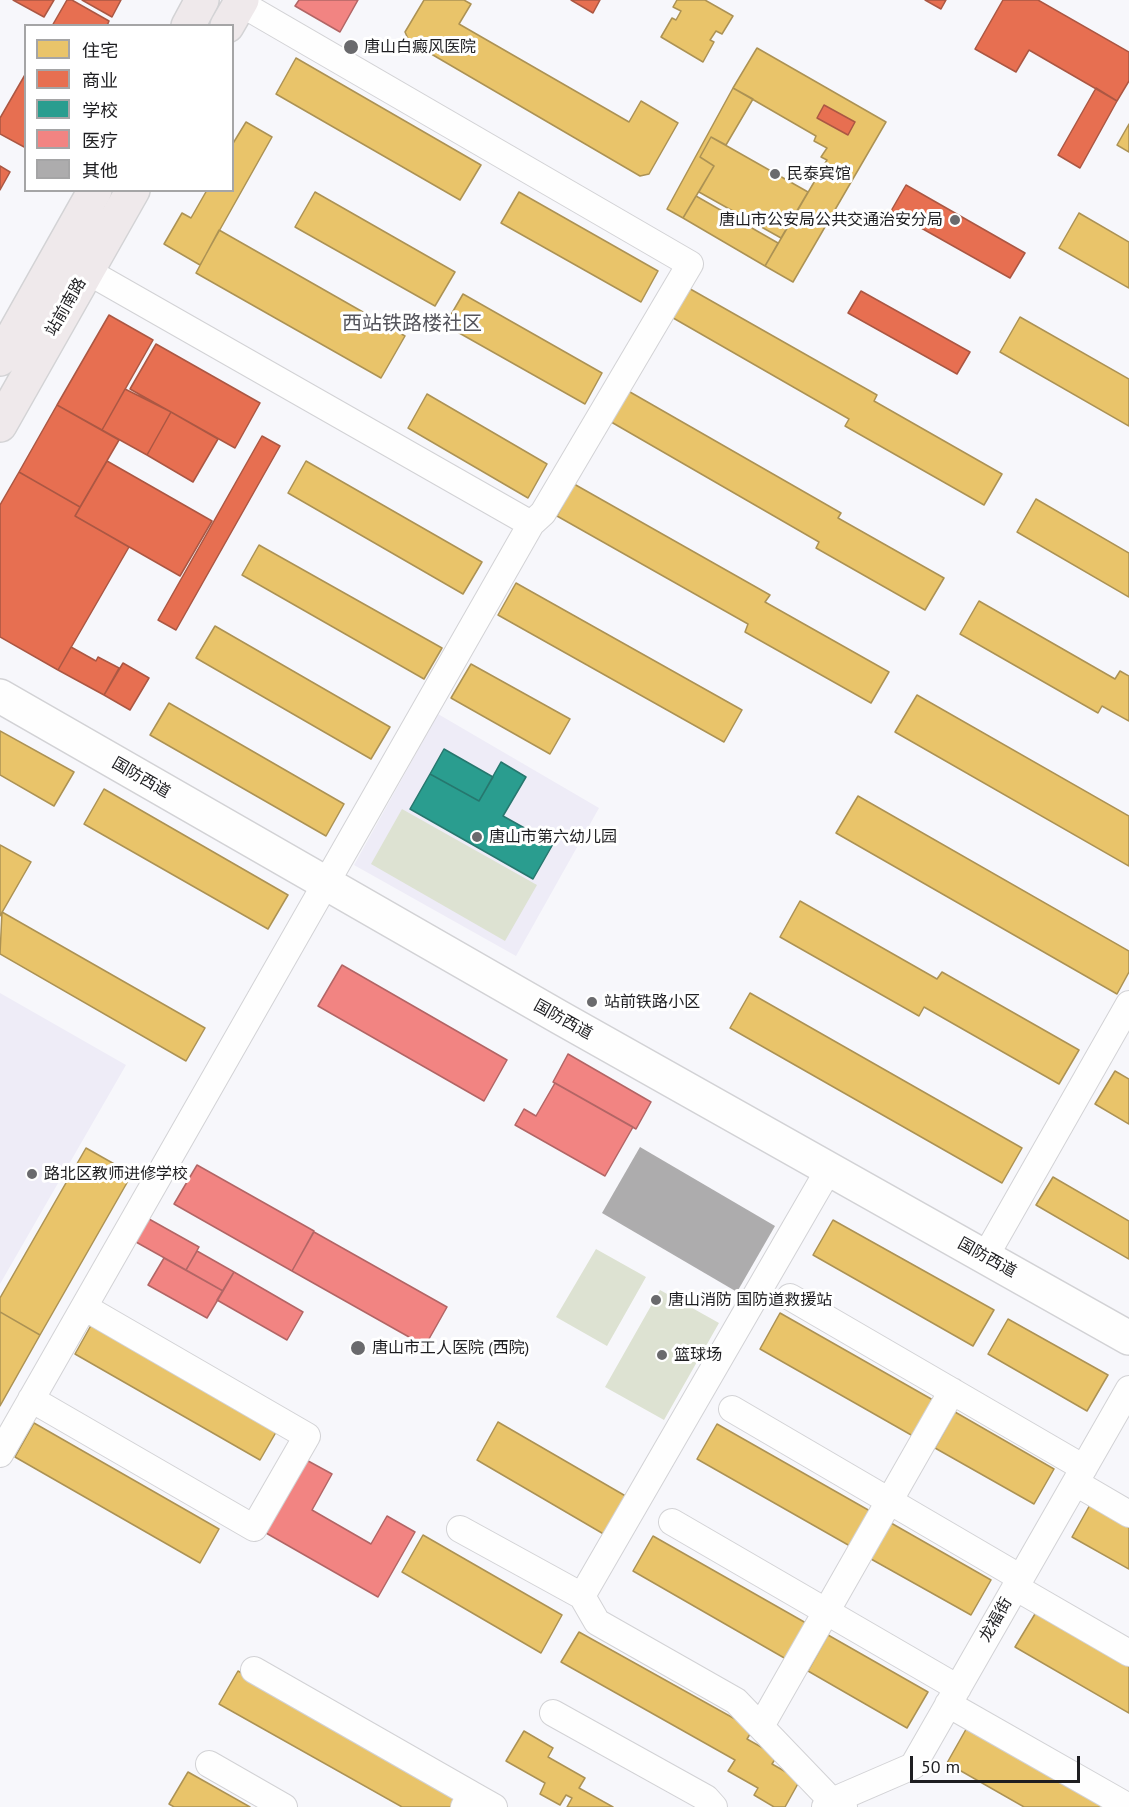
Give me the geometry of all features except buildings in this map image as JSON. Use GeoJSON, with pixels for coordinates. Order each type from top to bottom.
{"type":"FeatureCollection","features":[{"type":"Feature","properties":{"kind":"main road"},"geometry":{"type":"LineString","coordinates":[[189,24],[202,0]]}},
{"type":"Feature","properties":{"kind":"main road","name":"站前南路"},"geometry":{"type":"LineString","coordinates":[[0,359],[94,192]]}},
{"type":"Feature","properties":{"kind":"main road","name":"站前南路"},"geometry":{"type":"LineString","coordinates":[[0,424],[132,192]]}},
{"type":"Feature","properties":{"kind":"street"},"geometry":{"type":"LineString","coordinates":[[0,1454],[531,524],[543,513],[690,264],[236,9]]}},
{"type":"Feature","properties":{"kind":"street"},"geometry":{"type":"LineString","coordinates":[[87,271],[531,524]]}},
{"type":"Feature","properties":{"kind":"street","name":"国防西道"},"geometry":{"type":"LineString","coordinates":[[0,696],[325,884],[1129,1338]]}},
{"type":"Feature","properties":{"kind":"street"},"geometry":{"type":"LineString","coordinates":[[985,1257],[1129,1004]]}},
{"type":"Feature","properties":{"kind":"street"},"geometry":{"type":"LineString","coordinates":[[582,1596],[829,1169]]}},
{"type":"Feature","properties":{"kind":"street"},"geometry":{"type":"LineString","coordinates":[[790,1297],[952,1391],[1080,1475],[1129,1514]]}},
{"type":"Feature","properties":{"kind":"street"},"geometry":{"type":"LineString","coordinates":[[31,1399],[254,1528],[307,1436],[84,1307]]}},
{"type":"Feature","properties":{"kind":"street","name":"龙福街"},"geometry":{"type":"LineString","coordinates":[[834,1805],[913,1766],[1129,1389]]}},
{"type":"Feature","properties":{"kind":"street"},"geometry":{"type":"LineString","coordinates":[[761,1726],[952,1391]]}},
{"type":"Feature","properties":{"kind":"street"},"geometry":{"type":"LineString","coordinates":[[732,1409],[890,1500],[1129,1653]]}},
{"type":"Feature","properties":{"kind":"street"},"geometry":{"type":"LineString","coordinates":[[672,1522],[826,1612],[953,1696],[1129,1807]]}},
{"type":"Feature","properties":{"kind":"street"},"geometry":{"type":"LineString","coordinates":[[460,1529],[582,1596],[597,1622],[736,1701],[834,1805]]}},
{"type":"Feature","properties":{"kind":"street"},"geometry":{"type":"LineString","coordinates":[[254,1670],[467,1800],[494,1807]]}},
{"type":"Feature","properties":{"kind":"street"},"geometry":{"type":"LineString","coordinates":[[553,1713],[706,1798],[714,1807]]}},
{"type":"Feature","properties":{"kind":"street"},"geometry":{"type":"LineString","coordinates":[[209,1764],[284,1807]]}},
{"type":"Feature","properties":{"kind":"shaded area","name":"唐山市第六幼儿园"},"geometry":{"type":"Polygon","coordinates":[[[438,714],[599,808],[516,956],[354,865],[438,714]]]}},
{"type":"Feature","properties":{"kind":"shaded area","name":"路北区教师进修学校"},"geometry":{"type":"Polygon","coordinates":[[[0,993],[126,1065],[0,1284],[0,993]]]}},
{"type":"Feature","properties":{"kind":"green space"},"geometry":{"type":"Polygon","coordinates":[[[402,809],[537,885],[505,941],[371,864],[402,809]]]}},
{"type":"Feature","properties":{"kind":"green space"},"geometry":{"type":"Polygon","coordinates":[[[596,1249],[646,1277],[607,1346],[556,1317],[596,1249]]]}},
{"type":"Feature","properties":{"kind":"green space","name":"篮球场"},"geometry":{"type":"Polygon","coordinates":[[[660,1290],[719,1323],[664,1420],[605,1387],[660,1290]]]}},
{"type":"Feature","properties":{"kind":"place","name":"唐山白癜风医院"},"geometry":{"type":"Point","coordinates":[351,47]}},
{"type":"Feature","properties":{"kind":"place","name":"民泰宾馆"},"geometry":{"type":"Point","coordinates":[775,174]}},
{"type":"Feature","properties":{"kind":"place","name":"唐山市公安局公共交通治安分局"},"geometry":{"type":"Point","coordinates":[955,220]}},
{"type":"Feature","properties":{"kind":"place","name":"唐山市第六幼儿园"},"geometry":{"type":"Point","coordinates":[477,837]}},
{"type":"Feature","properties":{"kind":"place","name":"站前铁路小区"},"geometry":{"type":"Point","coordinates":[592,1002]}},
{"type":"Feature","properties":{"kind":"place","name":"路北区教师进修学校"},"geometry":{"type":"Point","coordinates":[32,1174]}},
{"type":"Feature","properties":{"kind":"place","name":"唐山消防 国防道救援站"},"geometry":{"type":"Point","coordinates":[656,1300]}},
{"type":"Feature","properties":{"kind":"place","name":"唐山市工人医院 (西院)"},"geometry":{"type":"Point","coordinates":[358,1348]}},
{"type":"Feature","properties":{"kind":"place","name":"篮球场"},"geometry":{"type":"Point","coordinates":[662,1355]}},
{"type":"Feature","properties":{"kind":"district","name":"西站铁路楼社区"},"geometry":{"type":"Point","coordinates":[412,324]}}]}
